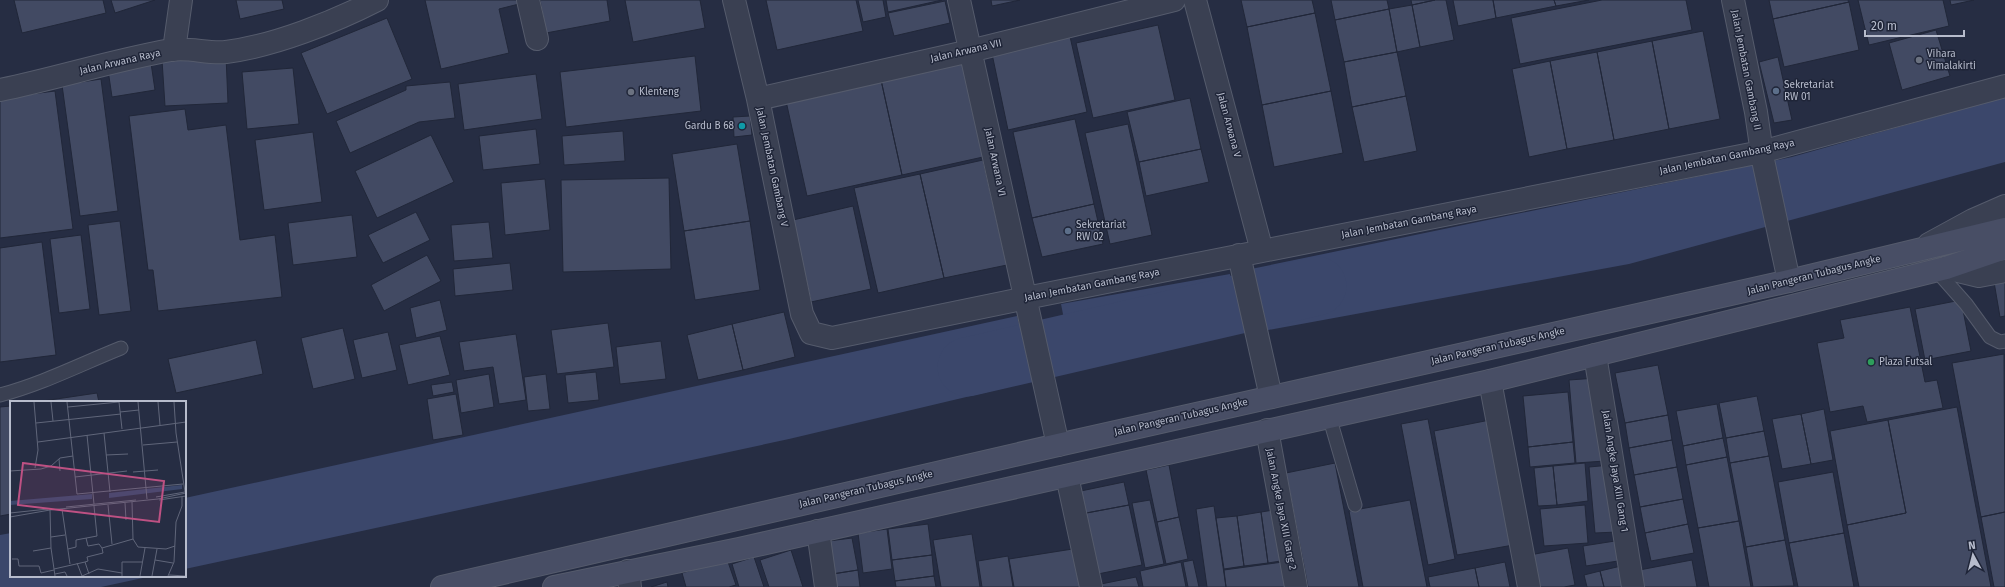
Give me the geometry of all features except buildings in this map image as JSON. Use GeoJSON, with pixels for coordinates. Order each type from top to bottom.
{"type":"FeatureCollection","features":[{"type":"Feature","properties":{"kind":"main road","name":"Jalan Pangeran Tubagus Angke"},"geometry":{"type":"LineString","coordinates":[[442,587],[1058,444],[1269,387],[1789,282],[1921,248],[2005,229]]}},
{"type":"Feature","properties":{"kind":"main road"},"geometry":{"type":"LineString","coordinates":[[554,587],[629,579],[818,531],[1329,416],[1490,382],[1941,269],[2005,248]]}},
{"type":"Feature","properties":{"kind":"street"},"geometry":{"type":"LineString","coordinates":[[174,50],[180,0]]}},
{"type":"Feature","properties":{"kind":"street","name":"Jalan Arwana Raya"},"geometry":{"type":"LineString","coordinates":[[0,90],[46,80],[135,57],[174,50],[224,52],[266,45],[358,10],[377,0]]}},
{"type":"Feature","properties":{"kind":"street"},"geometry":{"type":"LineString","coordinates":[[528,0],[537,39]]}},
{"type":"Feature","properties":{"kind":"street","name":"Jalan Jembatan Gambang V"},"geometry":{"type":"LineString","coordinates":[[734,0],[758,99],[802,314],[811,333]]}},
{"type":"Feature","properties":{"kind":"street","name":"Jalan Arwana VI"},"geometry":{"type":"LineString","coordinates":[[959,0],[1026,298],[1042,380],[1058,444]]}},
{"type":"Feature","properties":{"kind":"street","name":"Jalan Arwana VII"},"geometry":{"type":"LineString","coordinates":[[758,99],[970,51],[1174,0]]}},
{"type":"Feature","properties":{"kind":"street","name":"Jalan Arwana V"},"geometry":{"type":"LineString","coordinates":[[1195,0],[1262,251]]}},
{"type":"Feature","properties":{"kind":"street","name":"Jalan Jembatan Gambang II"},"geometry":{"type":"LineString","coordinates":[[1733,0],[1756,112],[1762,156],[1789,282]]}},
{"type":"Feature","properties":{"kind":"street","name":"Jalan Jembatan Gambang Raya"},"geometry":{"type":"LineString","coordinates":[[811,333],[832,338],[1239,255],[1762,156],[2005,86]]}},
{"type":"Feature","properties":{"kind":"street","name":"Jalan Pangeran Tubagus Angke"},"geometry":{"type":"LineString","coordinates":[[1921,248],[1973,220],[2005,206]]}},
{"type":"Feature","properties":{"kind":"street"},"geometry":{"type":"LineString","coordinates":[[1239,255],[1269,387]]}},
{"type":"Feature","properties":{"kind":"street"},"geometry":{"type":"LineString","coordinates":[[1941,269],[1979,276],[2005,271]]}},
{"type":"Feature","properties":{"kind":"street","name":"Jalan Angke Jaya XIII Gang 1"},"geometry":{"type":"LineString","coordinates":[[1595,355],[1633,587]]}},
{"type":"Feature","properties":{"kind":"street"},"geometry":{"type":"LineString","coordinates":[[1490,382],[1528,587]]}},
{"type":"Feature","properties":{"kind":"street","name":"Jalan Angke Jaya XIII Gang 2"},"geometry":{"type":"LineString","coordinates":[[1267,430],[1296,587]]}},
{"type":"Feature","properties":{"kind":"street"},"geometry":{"type":"LineString","coordinates":[[1067,476],[1090,587]]}},
{"type":"Feature","properties":{"kind":"street"},"geometry":{"type":"LineString","coordinates":[[818,531],[826,587]]}},
{"type":"Feature","properties":{"kind":"lane"},"geometry":{"type":"LineString","coordinates":[[1941,269],[1990,337],[2000,342],[2005,341]]}},
{"type":"Feature","properties":{"kind":"lane"},"geometry":{"type":"LineString","coordinates":[[0,395],[50,379],[121,348]]}},
{"type":"Feature","properties":{"kind":"lane"},"geometry":{"type":"LineString","coordinates":[[1329,416],[1356,505]]}},
{"type":"Feature","properties":{"kind":"water"},"geometry":{"type":"Polygon","coordinates":[[[2005,97],[2005,162],[1629,264],[1263,331],[1251,269],[1792,157],[2005,97]]]}},
{"type":"Feature","properties":{"kind":"water"},"geometry":{"type":"Polygon","coordinates":[[[1230,274],[1242,330],[1074,370],[1061,304],[1230,274]]]}},
{"type":"Feature","properties":{"kind":"water"},"geometry":{"type":"Polygon","coordinates":[[[1017,316],[1034,381],[789,439],[186,569],[186,498],[1017,316]]]}},
{"type":"Feature","properties":{"kind":"water"},"geometry":{"type":"Polygon","coordinates":[[[10,533],[10,577],[147,577],[101,587],[0,587],[0,535],[10,533]]]}},
{"type":"Feature","properties":{"kind":"waterway"},"geometry":{"type":"LineString","coordinates":[[967,367],[1317,286]]}},
{"type":"Feature","properties":{"kind":"place","name":"Vihara Vimalakirti"},"geometry":{"type":"Point","coordinates":[1919,60]}},
{"type":"Feature","properties":{"kind":"place","name":"Sekretariat RW 01"},"geometry":{"type":"Point","coordinates":[1776,91]}},
{"type":"Feature","properties":{"kind":"place","name":"Klenteng"},"geometry":{"type":"Point","coordinates":[631,92]}},
{"type":"Feature","properties":{"kind":"place","name":"Gardu B 68"},"geometry":{"type":"Point","coordinates":[742,126]}},
{"type":"Feature","properties":{"kind":"place","name":"Sekretariat RW 02"},"geometry":{"type":"Point","coordinates":[1068,231]}},
{"type":"Feature","properties":{"kind":"place","name":"Plaza Futsal"},"geometry":{"type":"Point","coordinates":[1871,362]}}]}
